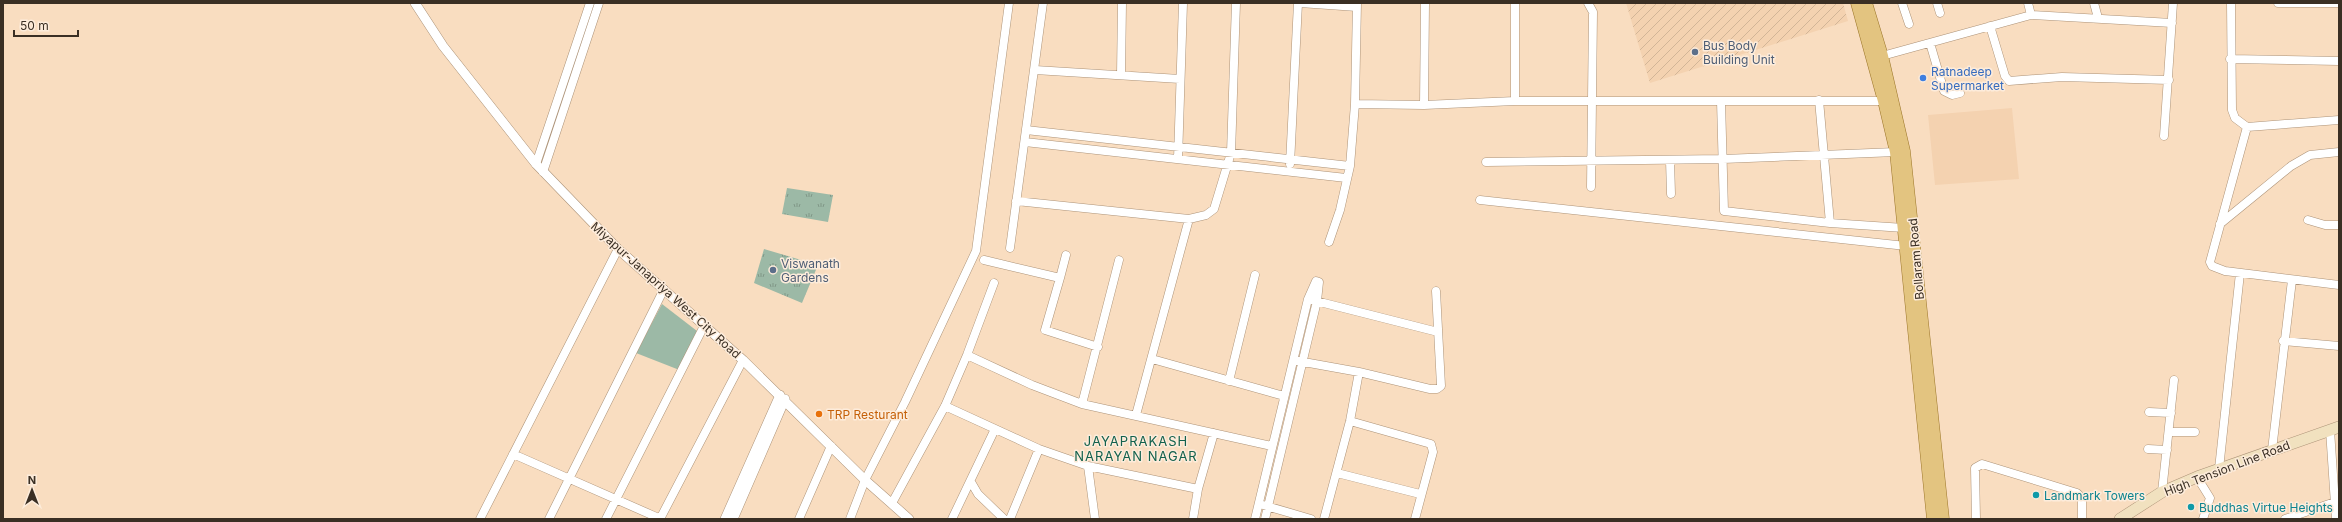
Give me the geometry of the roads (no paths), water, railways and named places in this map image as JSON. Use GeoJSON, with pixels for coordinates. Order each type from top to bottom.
{"type":"FeatureCollection","features":[{"type":"Feature","properties":{"kind":"main road","name":"Bollaram Road"},"geometry":{"type":"LineString","coordinates":[[1857,3],[1884,101],[1896,152],[1933,519]]}},
{"type":"Feature","properties":{"kind":"main road","name":"Bollaram Road"},"geometry":{"type":"LineString","coordinates":[[1866,3],[1882,56],[1904,151],[1943,519]]}},
{"type":"Feature","properties":{"kind":"main road","name":"High Tension Line Road"},"geometry":{"type":"LineString","coordinates":[[2120,519],[2162,492],[2197,477],[2334,429]]}},
{"type":"Feature","properties":{"kind":"street","name":"Miyapur-Janapriya West City Road"},"geometry":{"type":"LineString","coordinates":[[415,3],[443,46],[543,172],[618,250],[743,360],[864,480],[909,519]]}},
{"type":"Feature","properties":{"kind":"street"},"geometry":{"type":"LineString","coordinates":[[536,164],[590,3]]}},
{"type":"Feature","properties":{"kind":"street"},"geometry":{"type":"LineString","coordinates":[[543,172],[599,3]]}},
{"type":"Feature","properties":{"kind":"street"},"geometry":{"type":"LineString","coordinates":[[850,519],[864,480],[904,402],[976,252],[1009,3]]}},
{"type":"Feature","properties":{"kind":"street"},"geometry":{"type":"LineString","coordinates":[[1010,248],[1044,3]]}},
{"type":"Feature","properties":{"kind":"street"},"geometry":{"type":"LineString","coordinates":[[1121,74],[1122,3]]}},
{"type":"Feature","properties":{"kind":"street"},"geometry":{"type":"LineString","coordinates":[[1178,159],[1180,147],[1180,79],[1183,3]]}},
{"type":"Feature","properties":{"kind":"street"},"geometry":{"type":"LineString","coordinates":[[1016,201],[1189,219],[1206,215],[1214,209],[1231,153],[1236,3]]}},
{"type":"Feature","properties":{"kind":"street"},"geometry":{"type":"LineString","coordinates":[[1289,172],[1299,3],[1357,5],[1355,104],[1350,166],[1346,178],[1340,210],[1329,242]]}},
{"type":"Feature","properties":{"kind":"street"},"geometry":{"type":"LineString","coordinates":[[1424,105],[1425,3]]}},
{"type":"Feature","properties":{"kind":"street"},"geometry":{"type":"LineString","coordinates":[[1515,101],[1516,3]]}},
{"type":"Feature","properties":{"kind":"street"},"geometry":{"type":"LineString","coordinates":[[1588,3],[1593,12],[1591,187]]}},
{"type":"Feature","properties":{"kind":"street"},"geometry":{"type":"LineString","coordinates":[[1902,3],[1909,24]]}},
{"type":"Feature","properties":{"kind":"street"},"geometry":{"type":"LineString","coordinates":[[1937,3],[1940,12]]}},
{"type":"Feature","properties":{"kind":"street"},"geometry":{"type":"LineString","coordinates":[[2028,3],[2031,15]]}},
{"type":"Feature","properties":{"kind":"street"},"geometry":{"type":"LineString","coordinates":[[2094,3],[2098,18]]}},
{"type":"Feature","properties":{"kind":"street"},"geometry":{"type":"LineString","coordinates":[[2164,136],[2169,80],[2172,3]]}},
{"type":"Feature","properties":{"kind":"street"},"geometry":{"type":"LineString","coordinates":[[2232,3],[2230,59],[2232,110],[2235,118],[2247,127],[2339,120]]}},
{"type":"Feature","properties":{"kind":"street"},"geometry":{"type":"LineString","coordinates":[[2278,3],[2339,3]]}},
{"type":"Feature","properties":{"kind":"street"},"geometry":{"type":"LineString","coordinates":[[1882,56],[2031,15],[2172,23]]}},
{"type":"Feature","properties":{"kind":"street"},"geometry":{"type":"LineString","coordinates":[[1990,26],[2005,76],[2009,81],[2062,77],[2169,80]]}},
{"type":"Feature","properties":{"kind":"street"},"geometry":{"type":"LineString","coordinates":[[1930,43],[1944,91],[1952,95],[1960,93]]}},
{"type":"Feature","properties":{"kind":"street"},"geometry":{"type":"LineString","coordinates":[[2230,59],[2339,61]]}},
{"type":"Feature","properties":{"kind":"street"},"geometry":{"type":"LineString","coordinates":[[1035,70],[1121,74],[1180,79]]}},
{"type":"Feature","properties":{"kind":"street"},"geometry":{"type":"LineString","coordinates":[[1819,100],[1830,223]]}},
{"type":"Feature","properties":{"kind":"street"},"geometry":{"type":"LineString","coordinates":[[1355,104],[1424,105],[1515,101],[1884,101]]}},
{"type":"Feature","properties":{"kind":"street"},"geometry":{"type":"LineString","coordinates":[[1721,101],[1724,210],[1830,223],[1904,228]]}},
{"type":"Feature","properties":{"kind":"street"},"geometry":{"type":"LineString","coordinates":[[2247,127],[2210,262],[2212,266],[2219,270],[2339,285]]}},
{"type":"Feature","properties":{"kind":"street"},"geometry":{"type":"LineString","coordinates":[[1026,130],[1350,166]]}},
{"type":"Feature","properties":{"kind":"street"},"geometry":{"type":"LineString","coordinates":[[1025,142],[1346,178]]}},
{"type":"Feature","properties":{"kind":"street"},"geometry":{"type":"LineString","coordinates":[[1486,162],[1592,162],[1722,159],[1896,152]]}},
{"type":"Feature","properties":{"kind":"street"},"geometry":{"type":"LineString","coordinates":[[2220,224],[2291,166],[2310,156],[2339,152]]}},
{"type":"Feature","properties":{"kind":"street"},"geometry":{"type":"LineString","coordinates":[[1670,160],[1671,194]]}},
{"type":"Feature","properties":{"kind":"street"},"geometry":{"type":"LineString","coordinates":[[1480,200],[1906,246]]}},
{"type":"Feature","properties":{"kind":"street"},"geometry":{"type":"LineString","coordinates":[[1136,415],[1189,219]]}},
{"type":"Feature","properties":{"kind":"street"},"geometry":{"type":"LineString","coordinates":[[2308,220],[2325,225],[2339,225]]}},
{"type":"Feature","properties":{"kind":"street"},"geometry":{"type":"LineString","coordinates":[[480,519],[618,250]]}},
{"type":"Feature","properties":{"kind":"street"},"geometry":{"type":"LineString","coordinates":[[1066,255],[1045,330],[1098,346]]}},
{"type":"Feature","properties":{"kind":"street"},"geometry":{"type":"LineString","coordinates":[[984,260],[1060,278]]}},
{"type":"Feature","properties":{"kind":"street"},"geometry":{"type":"LineString","coordinates":[[1082,404],[1119,260]]}},
{"type":"Feature","properties":{"kind":"street"},"geometry":{"type":"LineString","coordinates":[[2219,469],[2240,273]]}},
{"type":"Feature","properties":{"kind":"street"},"geometry":{"type":"LineString","coordinates":[[1229,380],[1255,275]]}},
{"type":"Feature","properties":{"kind":"street"},"geometry":{"type":"LineString","coordinates":[[2272,450],[2283,341],[2292,280]]}},
{"type":"Feature","properties":{"kind":"street"},"geometry":{"type":"LineString","coordinates":[[1255,519],[1308,299],[1316,281],[1319,282],[1317,301],[1265,519]]}},
{"type":"Feature","properties":{"kind":"street"},"geometry":{"type":"LineString","coordinates":[[892,503],[944,406],[967,355],[994,283]]}},
{"type":"Feature","properties":{"kind":"street"},"geometry":{"type":"LineString","coordinates":[[549,519],[664,289]]}},
{"type":"Feature","properties":{"kind":"street"},"geometry":{"type":"LineString","coordinates":[[1293,360],[1359,372],[1430,389],[1437,389],[1441,386],[1436,291]]}},
{"type":"Feature","properties":{"kind":"street"},"geometry":{"type":"LineString","coordinates":[[1308,299],[1438,332]]}},
{"type":"Feature","properties":{"kind":"street"},"geometry":{"type":"LineString","coordinates":[[606,519],[704,326]]}},
{"type":"Feature","properties":{"kind":"street"},"geometry":{"type":"LineString","coordinates":[[2283,341],[2339,346]]}},
{"type":"Feature","properties":{"kind":"street"},"geometry":{"type":"LineString","coordinates":[[967,355],[1032,385],[1082,404],[1272,446]]}},
{"type":"Feature","properties":{"kind":"street"},"geometry":{"type":"LineString","coordinates":[[1152,359],[1284,396]]}},
{"type":"Feature","properties":{"kind":"street"},"geometry":{"type":"LineString","coordinates":[[513,454],[661,519],[743,360]]}},
{"type":"Feature","properties":{"kind":"street"},"geometry":{"type":"LineString","coordinates":[[1324,519],[1350,422],[1359,372]]}},
{"type":"Feature","properties":{"kind":"street"},"geometry":{"type":"LineString","coordinates":[[2162,492],[2174,380]]}},
{"type":"Feature","properties":{"kind":"street"},"geometry":{"type":"LineString","coordinates":[[725,519],[782,397]]}},
{"type":"Feature","properties":{"kind":"street"},"geometry":{"type":"LineString","coordinates":[[733,519],[782,397]]}},
{"type":"Feature","properties":{"kind":"street"},"geometry":{"type":"LineString","coordinates":[[944,406],[1039,449],[1088,466],[1198,489]]}},
{"type":"Feature","properties":{"kind":"street"},"geometry":{"type":"LineString","coordinates":[[2149,412],[2171,413]]}},
{"type":"Feature","properties":{"kind":"street"},"geometry":{"type":"LineString","coordinates":[[1350,422],[1431,444],[1433,452],[1420,494],[1415,519]]}},
{"type":"Feature","properties":{"kind":"street"},"geometry":{"type":"LineString","coordinates":[[952,519],[995,429]]}},
{"type":"Feature","properties":{"kind":"street"},"geometry":{"type":"LineString","coordinates":[[2334,429],[2336,519]]}},
{"type":"Feature","properties":{"kind":"street"},"geometry":{"type":"LineString","coordinates":[[2169,432],[2195,432]]}},
{"type":"Feature","properties":{"kind":"street"},"geometry":{"type":"LineString","coordinates":[[1193,519],[1198,489],[1214,433]]}},
{"type":"Feature","properties":{"kind":"street"},"geometry":{"type":"LineString","coordinates":[[799,519],[831,446]]}},
{"type":"Feature","properties":{"kind":"street"},"geometry":{"type":"LineString","coordinates":[[1010,519],[1039,449]]}},
{"type":"Feature","properties":{"kind":"street"},"geometry":{"type":"LineString","coordinates":[[2148,449],[2167,450]]}},
{"type":"Feature","properties":{"kind":"street"},"geometry":{"type":"LineString","coordinates":[[1976,519],[1975,468],[1982,464],[2077,493],[2082,498],[2082,519]]}},
{"type":"Feature","properties":{"kind":"street"},"geometry":{"type":"LineString","coordinates":[[1088,466],[1095,519]]}},
{"type":"Feature","properties":{"kind":"street"},"geometry":{"type":"LineString","coordinates":[[1337,472],[1420,494]]}},
{"type":"Feature","properties":{"kind":"street"},"geometry":{"type":"LineString","coordinates":[[2197,477],[2210,498],[2203,519]]}},
{"type":"Feature","properties":{"kind":"street"},"geometry":{"type":"LineString","coordinates":[[971,482],[978,494],[1004,519]]}},
{"type":"Feature","properties":{"kind":"street"},"geometry":{"type":"LineString","coordinates":[[2285,519],[2335,502]]}},
{"type":"Feature","properties":{"kind":"street"},"geometry":{"type":"LineString","coordinates":[[1259,504],[1311,519]]}},
{"type":"Feature","properties":{"kind":"place","name":"Bus Body Building Unit"},"geometry":{"type":"Point","coordinates":[1695,52]}},
{"type":"Feature","properties":{"kind":"place","name":"Ratnadeep Supermarket"},"geometry":{"type":"Point","coordinates":[1923,78]}},
{"type":"Feature","properties":{"kind":"place","name":"Viswanath Gardens"},"geometry":{"type":"Point","coordinates":[773,270]}},
{"type":"Feature","properties":{"kind":"place","name":"TRP Resturant"},"geometry":{"type":"Point","coordinates":[819,414]}},
{"type":"Feature","properties":{"kind":"place","name":"Landmark Towers"},"geometry":{"type":"Point","coordinates":[2036,495]}},
{"type":"Feature","properties":{"kind":"place","name":"Buddhas Virtue Heights"},"geometry":{"type":"Point","coordinates":[2191,507]}},
{"type":"Feature","properties":{"kind":"district","name":"JAYAPRAKASH NARAYAN NAGAR"},"geometry":{"type":"Point","coordinates":[1136,448]}}]}
